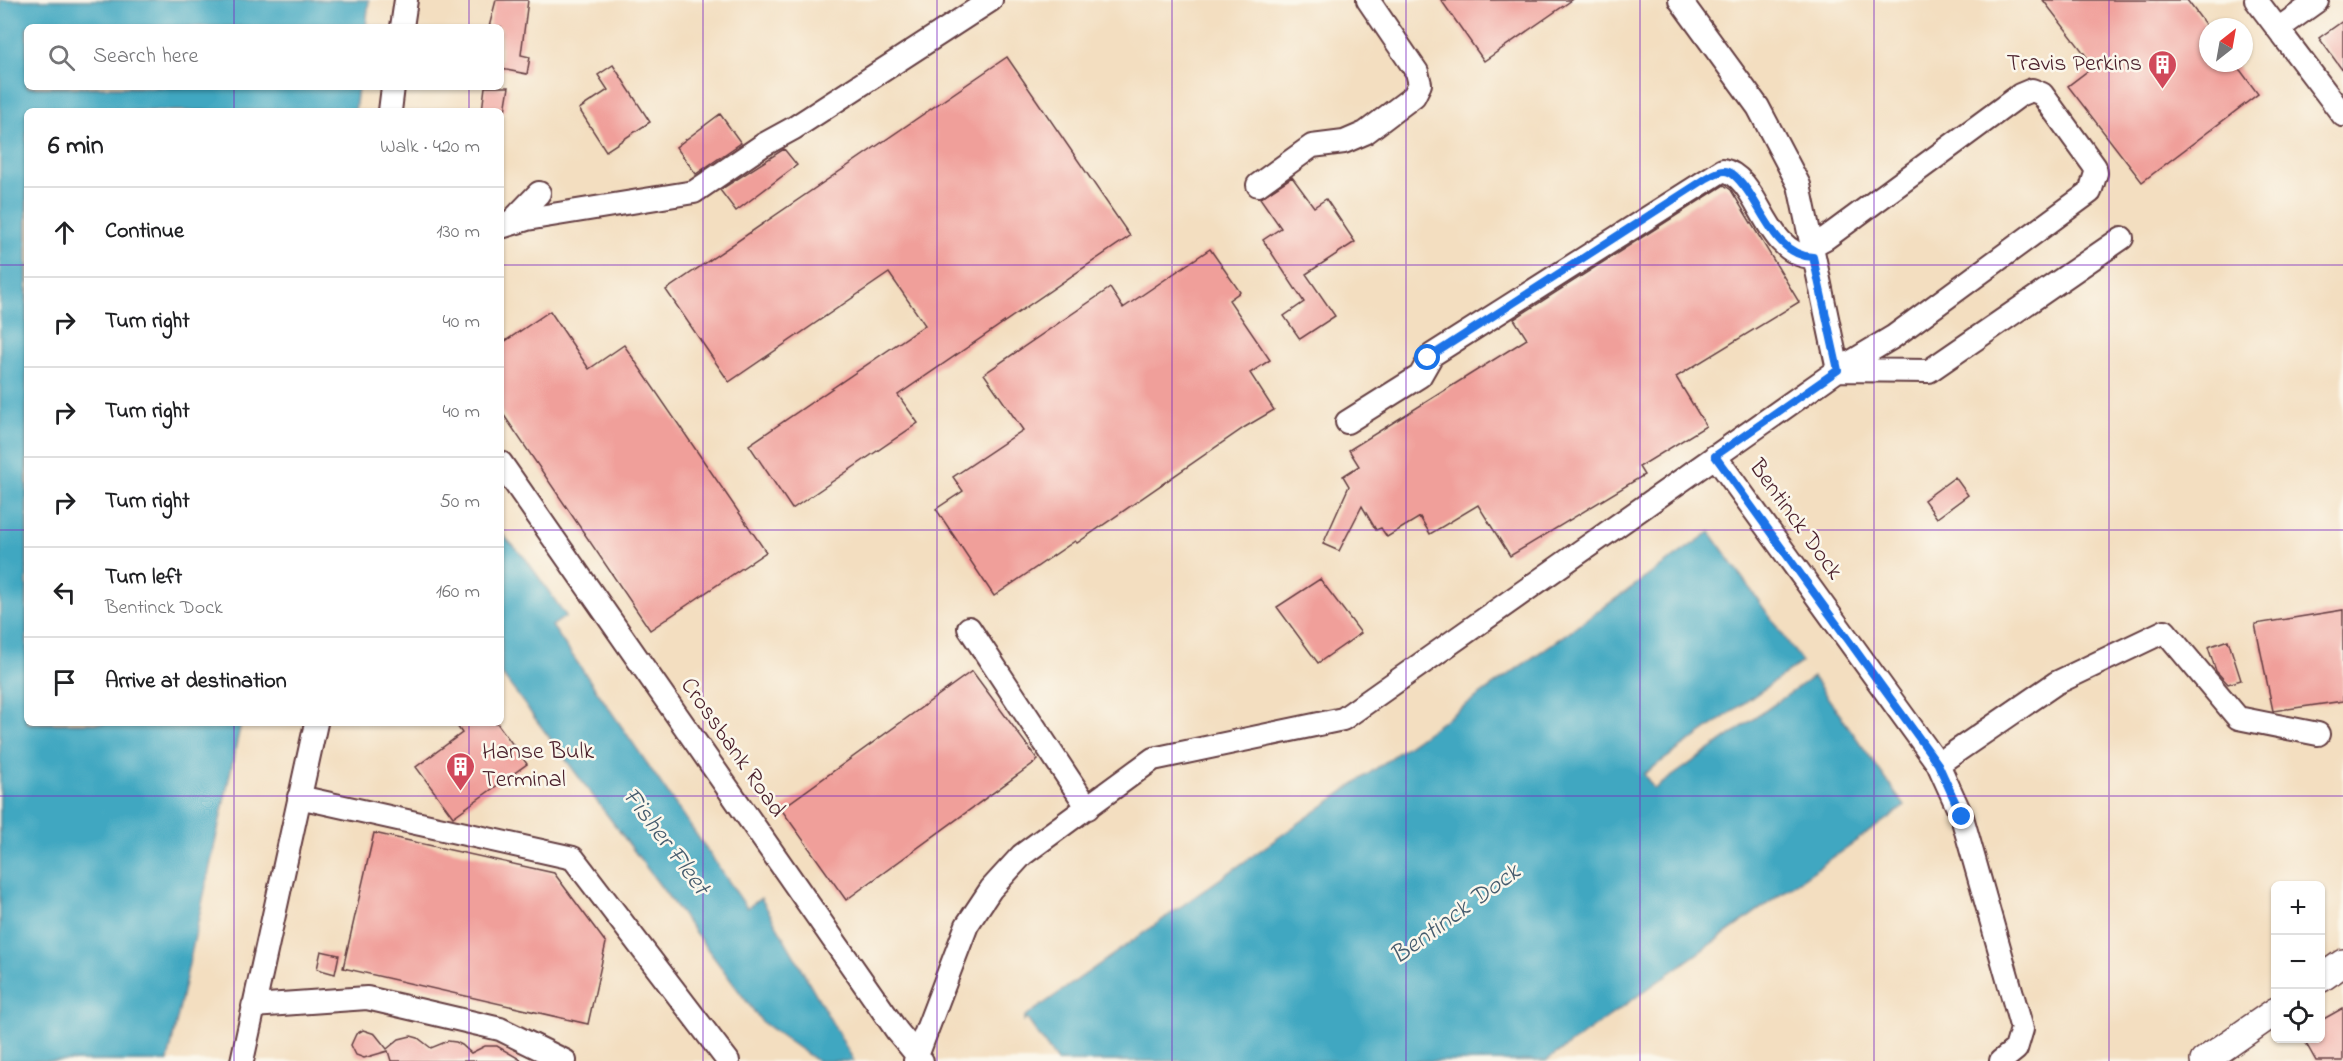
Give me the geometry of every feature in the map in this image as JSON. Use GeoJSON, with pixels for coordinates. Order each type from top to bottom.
{"type":"FeatureCollection","features":[{"type":"Feature","properties":{"kind":"main road"},"geometry":{"type":"LineString","coordinates":[[2325,976],[2343,963]]}},
{"type":"Feature","properties":{"kind":"main road"},"geometry":{"type":"LineString","coordinates":[[2204,1061],[2271,1014]]}},
{"type":"Feature","properties":{"kind":"street"},"geometry":{"type":"LineString","coordinates":[[402,24],[406,0]]}},
{"type":"Feature","properties":{"kind":"street"},"geometry":{"type":"LineString","coordinates":[[505,225],[527,219],[694,192],[763,145],[794,129],[991,0]]}},
{"type":"Feature","properties":{"kind":"street"},"geometry":{"type":"LineString","coordinates":[[1258,185],[1312,146],[1344,142],[1365,133],[1414,96],[1420,84],[1417,72],[1368,0]]}},
{"type":"Feature","properties":{"kind":"street"},"geometry":{"type":"LineString","coordinates":[[1680,0],[1758,107],[1799,185],[1838,370]]}},
{"type":"Feature","properties":{"kind":"street"},"geometry":{"type":"LineString","coordinates":[[2256,0],[2343,115]]}},
{"type":"Feature","properties":{"kind":"street"},"geometry":{"type":"LineString","coordinates":[[2278,29],[2317,1]]}},
{"type":"Feature","properties":{"kind":"street"},"geometry":{"type":"LineString","coordinates":[[390,108],[393,90]]}},
{"type":"Feature","properties":{"kind":"street"},"geometry":{"type":"LineString","coordinates":[[1347,422],[1420,376],[1432,355],[1723,170],[1730,171],[1740,180],[1782,243],[1793,253],[1803,257],[2020,95],[2032,90],[2042,94],[2095,168],[2090,192],[1893,337],[1838,370],[1715,456]]}},
{"type":"Feature","properties":{"kind":"street"},"geometry":{"type":"LineString","coordinates":[[505,225],[539,193]]}},
{"type":"Feature","properties":{"kind":"street"},"geometry":{"type":"LineString","coordinates":[[1838,370],[1929,370],[2122,238]]}},
{"type":"Feature","properties":{"kind":"street","name":"Bentinck Dock"},"geometry":{"type":"LineString","coordinates":[[918,1059],[967,925],[991,889],[1022,855],[1153,759],[1343,719],[1715,456],[1938,764],[1962,817],[2022,1029],[2016,1049],[2001,1061]]}},
{"type":"Feature","properties":{"kind":"street","name":"Crossbank Road"},"geometry":{"type":"LineString","coordinates":[[504,467],[918,1059]]}},
{"type":"Feature","properties":{"kind":"street"},"geometry":{"type":"LineString","coordinates":[[969,628],[1088,808]]}},
{"type":"Feature","properties":{"kind":"street"},"geometry":{"type":"LineString","coordinates":[[1938,764],[2056,683],[2165,631],[2238,718],[2318,734]]}},
{"type":"Feature","properties":{"kind":"street"},"geometry":{"type":"LineString","coordinates":[[242,1061],[314,726]]}},
{"type":"Feature","properties":{"kind":"street"},"geometry":{"type":"LineString","coordinates":[[299,797],[573,858],[728,1061]]}},
{"type":"Feature","properties":{"kind":"street"},"geometry":{"type":"LineString","coordinates":[[254,1006],[367,998],[500,1029],[565,1061]]}},
{"type":"Feature","properties":{"kind":"water"},"geometry":{"type":"Polygon","coordinates":[[[0,0],[369,0],[366,24],[24,24],[24,90],[358,90],[355,108],[24,108],[24,726],[240,726],[168,1061],[0,1061],[0,0]]]}},
{"type":"Feature","properties":{"kind":"water"},"geometry":{"type":"Polygon","coordinates":[[[1710,532],[1802,662],[1644,774],[1654,789],[1813,677],[1905,806],[1546,1061],[1057,1061],[1027,1019],[1024,1021],[1025,1017],[1710,532]]]}},
{"type":"Feature","properties":{"kind":"water","name":"Fisher Fleet"},"geometry":{"type":"Polygon","coordinates":[[[504,536],[526,559],[566,616],[552,626],[747,908],[761,898],[854,1061],[817,1061],[762,1022],[504,677],[504,536]]]}},
{"type":"Feature","properties":{"kind":"building"},"geometry":{"type":"Polygon","coordinates":[[[496,0],[528,0],[521,55],[530,57],[527,74],[504,70],[504,24],[490,24],[496,0]]]}},
{"type":"Feature","properties":{"kind":"building"},"geometry":{"type":"Polygon","coordinates":[[[1441,0],[1572,0],[1484,61],[1441,0]]]}},
{"type":"Feature","properties":{"kind":"building","name":"Travis Perkins"},"geometry":{"type":"Polygon","coordinates":[[[2043,0],[2187,0],[2200,18],[2199,72],[2242,72],[2258,94],[2142,182],[2068,86],[2094,66],[2043,0]]]}},
{"type":"Feature","properties":{"kind":"building"},"geometry":{"type":"Polygon","coordinates":[[[2343,21],[2343,71],[2319,38],[2343,21]]]}},
{"type":"Feature","properties":{"kind":"building"},"geometry":{"type":"Polygon","coordinates":[[[1007,57],[1130,236],[898,395],[918,423],[792,509],[749,445],[925,325],[889,273],[729,382],[666,290],[1007,57]]]}},
{"type":"Feature","properties":{"kind":"building"},"geometry":{"type":"Polygon","coordinates":[[[613,65],[650,122],[606,151],[579,109],[608,90],[598,75],[613,65]]]}},
{"type":"Feature","properties":{"kind":"building"},"geometry":{"type":"Polygon","coordinates":[[[504,87],[509,87],[505,111],[504,108],[482,108],[485,90],[504,90],[504,87]]]}},
{"type":"Feature","properties":{"kind":"building"},"geometry":{"type":"Polygon","coordinates":[[[720,114],[741,143],[696,174],[676,147],[720,114]]]}},
{"type":"Feature","properties":{"kind":"building"},"geometry":{"type":"Polygon","coordinates":[[[784,149],[797,165],[736,211],[720,190],[784,149]]]}},
{"type":"Feature","properties":{"kind":"building"},"geometry":{"type":"Polygon","coordinates":[[[1292,177],[1314,207],[1326,199],[1355,242],[1306,274],[1335,316],[1300,339],[1284,316],[1304,302],[1263,240],[1281,228],[1260,198],[1292,177]]]}},
{"type":"Feature","properties":{"kind":"building"},"geometry":{"type":"Polygon","coordinates":[[[1724,185],[1731,190],[1799,302],[1676,377],[1706,426],[1639,467],[1644,475],[1510,556],[1478,505],[1430,534],[1420,517],[1387,537],[1381,528],[1376,530],[1362,506],[1339,551],[1323,544],[1349,486],[1343,476],[1359,466],[1349,450],[1527,339],[1514,319],[1724,185]]]}},
{"type":"Feature","properties":{"kind":"building"},"geometry":{"type":"Polygon","coordinates":[[[1210,249],[1240,292],[1229,300],[1270,360],[1250,373],[1274,410],[1245,427],[1077,543],[1075,541],[994,596],[936,509],[963,491],[953,477],[1023,430],[984,374],[1110,288],[1123,308],[1210,249]]]}},
{"type":"Feature","properties":{"kind":"building"},"geometry":{"type":"Polygon","coordinates":[[[550,311],[589,369],[624,345],[766,552],[650,630],[504,415],[504,342],[550,311]]]}},
{"type":"Feature","properties":{"kind":"building"},"geometry":{"type":"Polygon","coordinates":[[[1955,477],[1968,495],[1937,518],[1924,500],[1955,477]]]}},
{"type":"Feature","properties":{"kind":"building"},"geometry":{"type":"Polygon","coordinates":[[[1320,579],[1361,633],[1318,663],[1277,607],[1320,579]]]}},
{"type":"Feature","properties":{"kind":"building"},"geometry":{"type":"Polygon","coordinates":[[[2343,610],[2343,701],[2273,711],[2255,624],[2343,610]]]}},
{"type":"Feature","properties":{"kind":"building"},"geometry":{"type":"Polygon","coordinates":[[[2228,640],[2241,680],[2228,684],[2216,671],[2208,647],[2228,640]]]}},
{"type":"Feature","properties":{"kind":"building"},"geometry":{"type":"Polygon","coordinates":[[[972,671],[1038,760],[846,900],[781,809],[972,671]]]}},
{"type":"Feature","properties":{"kind":"building","name":"Hanse Bulk Terminal"},"geometry":{"type":"Polygon","coordinates":[[[457,726],[499,726],[527,764],[453,817],[416,767],[462,733],[457,726]]]}},
{"type":"Feature","properties":{"kind":"building"},"geometry":{"type":"Polygon","coordinates":[[[374,833],[554,873],[606,943],[588,1024],[343,968],[374,833]]]}},
{"type":"Feature","properties":{"kind":"building"},"geometry":{"type":"Polygon","coordinates":[[[321,951],[339,955],[335,974],[317,969],[321,951]]]}},
{"type":"Feature","properties":{"kind":"building"},"geometry":{"type":"Polygon","coordinates":[[[2343,1008],[2343,1061],[2316,1061],[2306,1043],[2325,1043],[2325,1018],[2343,1008]]]}},
{"type":"Feature","properties":{"kind":"building"},"geometry":{"type":"Polygon","coordinates":[[[363,1030],[375,1034],[387,1049],[399,1039],[411,1036],[418,1038],[431,1048],[448,1041],[456,1042],[471,1053],[485,1046],[497,1046],[523,1061],[391,1061],[388,1051],[364,1058],[356,1055],[351,1045],[356,1034],[363,1030]]]}},
{"type":"Feature","properties":{"kind":"place","name":"Travis Perkins"},"geometry":{"type":"Point","coordinates":[2163,90]}},
{"type":"Feature","properties":{"kind":"place","name":"Hanse Bulk Terminal"},"geometry":{"type":"Point","coordinates":[461,792]}},
{"type":"Feature","properties":{"kind":"route"},"geometry":{"type":"LineString","coordinates":[[1428,358],[1707,178],[1723,170],[1730,171],[1740,180],[1782,243],[1793,253],[1803,257],[1813,257],[1838,370],[1715,456],[1938,764],[1962,817]]}}]}
